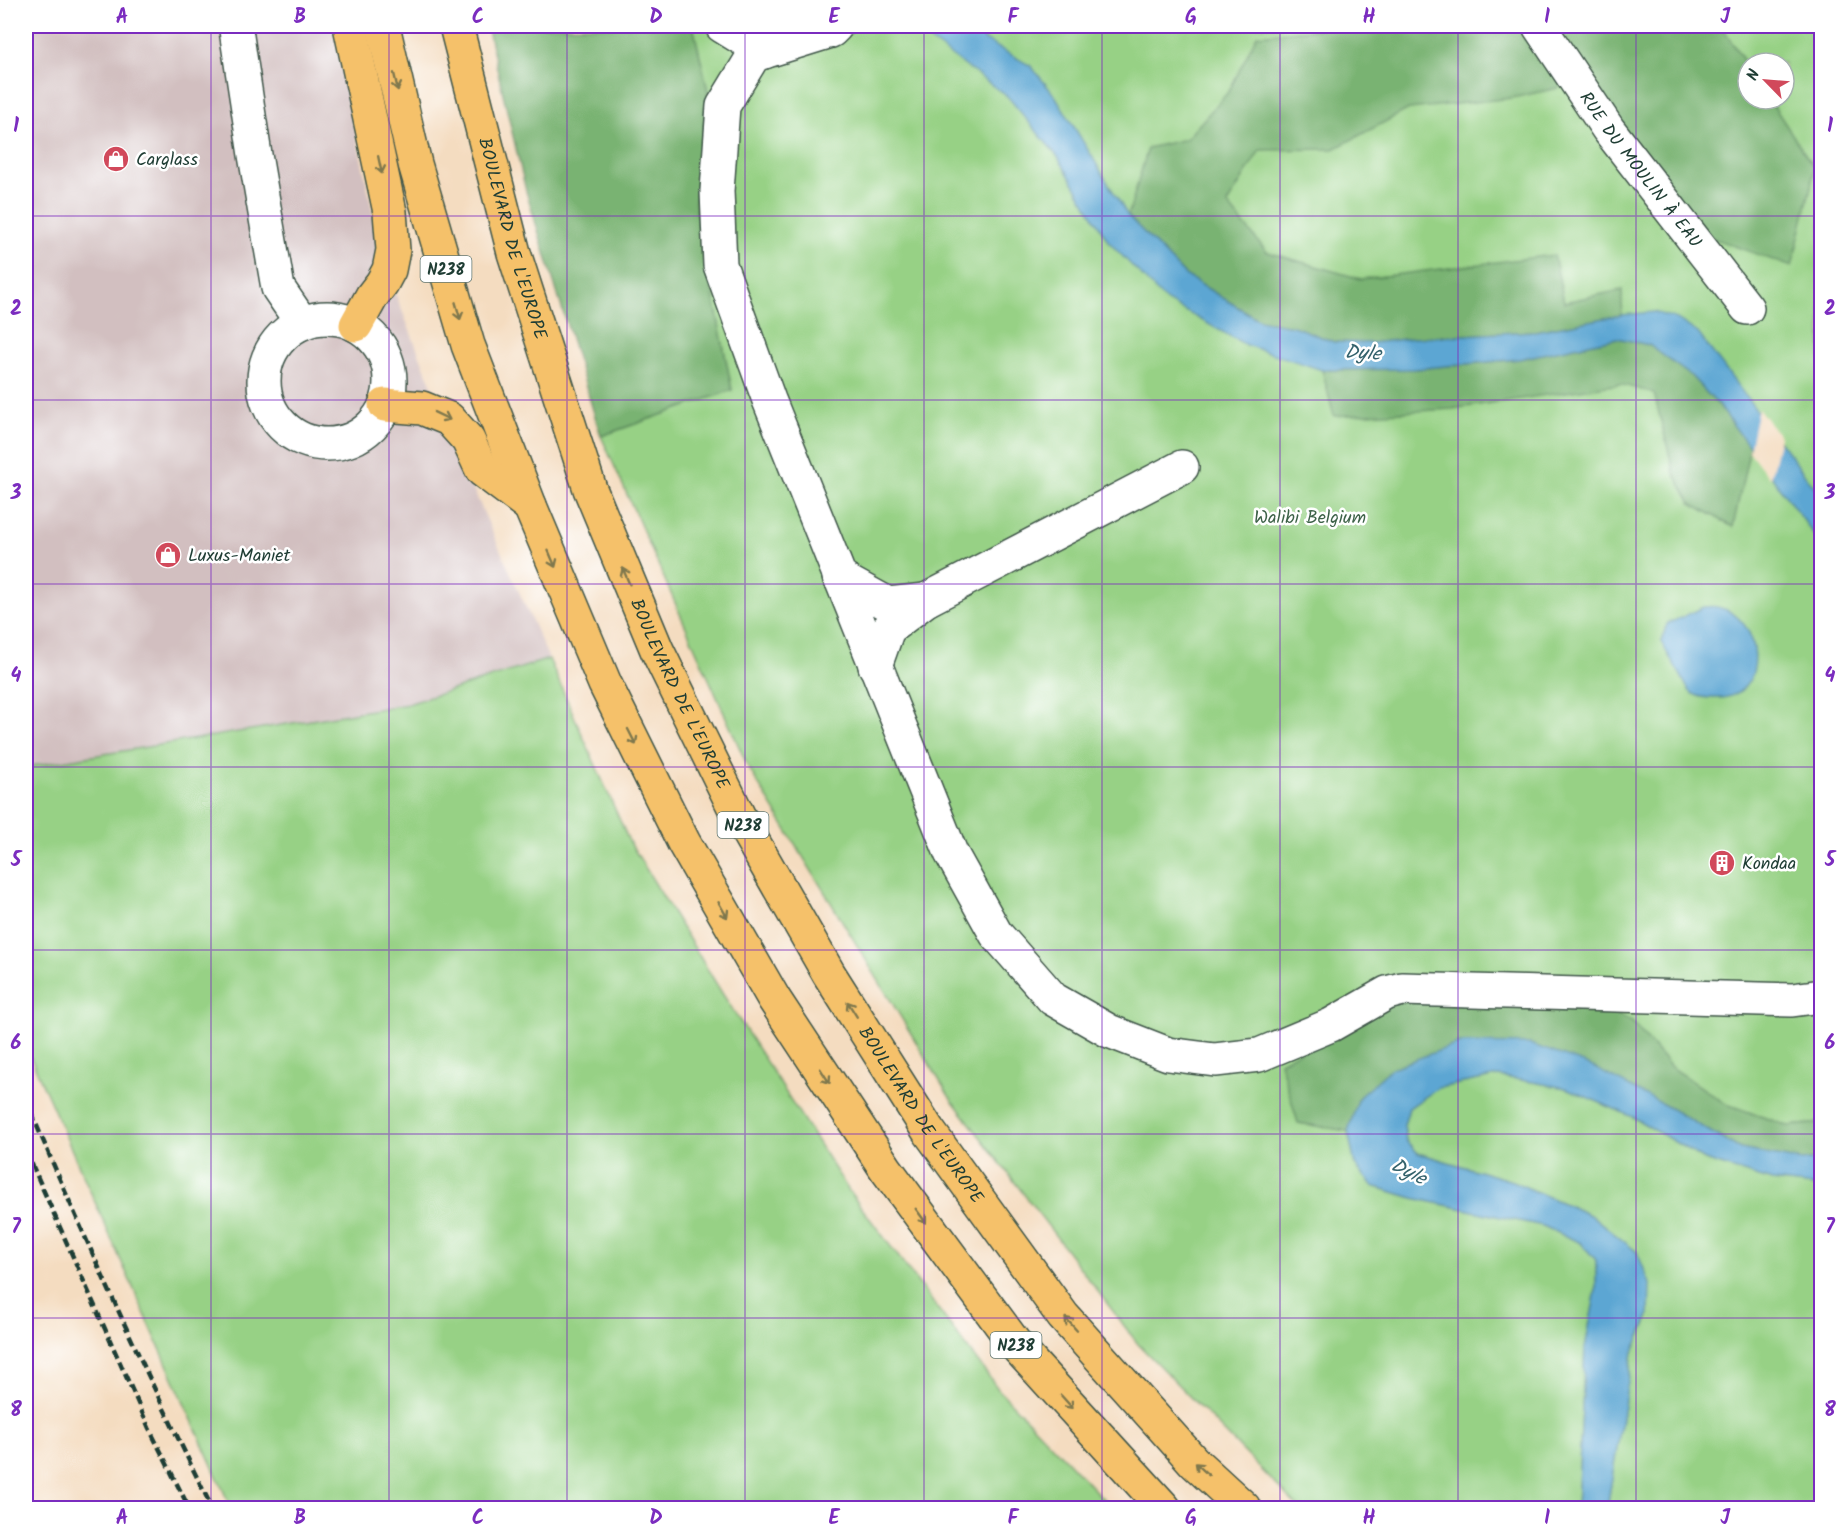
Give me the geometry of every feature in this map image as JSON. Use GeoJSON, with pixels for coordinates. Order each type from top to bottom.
{"type":"FeatureCollection","features":[{"type":"Feature","properties":{"kind":"highway"},"geometry":{"type":"LineString","coordinates":[[350,26],[390,212],[393,250],[389,270],[356,325]]}},
{"type":"Feature","properties":{"kind":"highway","name":"N238"},"geometry":{"type":"LineString","coordinates":[[383,26],[415,164],[468,345],[530,506],[610,694],[684,843],[774,999],[886,1169],[1019,1349],[1164,1509]]}},
{"type":"Feature","properties":{"kind":"highway","name":"BOULEVARD DE L'EUROPE"},"geometry":{"type":"LineString","coordinates":[[456,26],[514,253],[590,489],[657,650],[740,819],[830,974],[928,1130],[1056,1307],[1194,1462],[1244,1509]]}},
{"type":"Feature","properties":{"kind":"highway"},"geometry":{"type":"LineString","coordinates":[[385,405],[422,408],[449,418],[468,440],[482,470],[530,506]]}},
{"type":"Feature","properties":{"kind":"street"},"geometry":{"type":"LineString","coordinates":[[237,26],[255,155],[278,288],[302,322]]}},
{"type":"Feature","properties":{"kind":"street"},"geometry":{"type":"LineString","coordinates":[[722,26],[764,52]]}},
{"type":"Feature","properties":{"kind":"street"},"geometry":{"type":"LineString","coordinates":[[836,26],[831,31],[754,55],[723,106],[717,191],[720,265],[769,400],[951,853],[996,934],[1053,999],[1109,1031],[1167,1054],[1215,1060],[1259,1055],[1332,1025],[1387,993],[1402,989],[1791,1000],[1821,996]]}},
{"type":"Feature","properties":{"kind":"street","name":"RUE DU MOULIN À EAU"},"geometry":{"type":"LineString","coordinates":[[1539,26],[1608,129],[1747,308]]}},
{"type":"Feature","properties":{"kind":"street"},"geometry":{"type":"LineString","coordinates":[[329,317],[356,325],[371,336],[382,351],[389,368],[390,387],[385,405],[375,422],[360,435],[342,443],[319,444],[296,437],[278,422],[266,401],[263,378],[268,355],[282,336],[302,322],[329,317]]}},
{"type":"Feature","properties":{"kind":"street"},"geometry":{"type":"LineString","coordinates":[[875,666],[888,629],[926,600],[1182,467]]}},
{"type":"Feature","properties":{"kind":"street"},"geometry":{"type":"LineString","coordinates":[[839,577],[888,604],[926,600]]}},
{"type":"Feature","properties":{"kind":"shaded area"},"geometry":{"type":"Polygon","coordinates":[[[26,26],[333,26],[384,265],[470,482],[549,659],[408,704],[26,767],[26,26]]]}},
{"type":"Feature","properties":{"kind":"green space"},"geometry":{"type":"Polygon","coordinates":[[[487,26],[693,26],[708,91],[695,203],[732,390],[601,436],[526,191],[487,26]]]}},
{"type":"Feature","properties":{"kind":"green space","name":"Walibi Belgium"},"geometry":{"type":"Polygon","coordinates":[[[693,26],[1821,26],[1821,1123],[1788,1126],[1726,1104],[1670,1066],[1632,1022],[1298,1123],[1348,1131],[1355,1165],[1373,1186],[1413,1198],[1543,1226],[1581,1243],[1596,1260],[1596,1290],[1585,1348],[1577,1508],[1299,1508],[1138,1344],[949,1096],[748,767],[601,436],[732,390],[695,203],[708,91],[693,26]]]}},
{"type":"Feature","properties":{"kind":"green space"},"geometry":{"type":"Polygon","coordinates":[[[1351,26],[1721,26],[1737,51],[1736,111],[1777,111],[1815,169],[1792,267],[1710,237],[1580,75],[1558,88],[1512,98],[1409,109],[1334,149],[1260,150],[1227,204],[1267,252],[1361,279],[1554,255],[1564,302],[1622,290],[1622,315],[1535,331],[1414,338],[1371,343],[1334,342],[1293,326],[1259,320],[1185,275],[1128,216],[1148,148],[1186,139],[1229,91],[1257,35],[1351,26]]]}},
{"type":"Feature","properties":{"kind":"green space"},"geometry":{"type":"Polygon","coordinates":[[[1617,338],[1649,345],[1691,376],[1720,407],[1750,447],[1733,527],[1691,503],[1674,473],[1654,393],[1620,384],[1451,409],[1334,416],[1322,370],[1415,369],[1519,359],[1617,338]]]}},
{"type":"Feature","properties":{"kind":"green space"},"geometry":{"type":"Polygon","coordinates":[[[549,659],[629,841],[722,993],[849,1191],[999,1390],[1112,1508],[231,1508],[26,1047],[26,767],[408,704],[549,659]]]}},
{"type":"Feature","properties":{"kind":"green space"},"geometry":{"type":"Polygon","coordinates":[[[1395,1001],[1605,1008],[1632,1022],[1670,1066],[1726,1104],[1788,1126],[1821,1123],[1821,1159],[1802,1161],[1740,1149],[1666,1106],[1530,1044],[1359,1097],[1348,1131],[1298,1123],[1280,1062],[1395,1001]]]}},
{"type":"Feature","properties":{"kind":"green space"},"geometry":{"type":"Polygon","coordinates":[[[1498,1076],[1566,1088],[1633,1117],[1705,1160],[1772,1181],[1821,1187],[1821,1508],[1607,1508],[1633,1352],[1649,1316],[1637,1252],[1592,1216],[1512,1181],[1418,1153],[1406,1141],[1404,1125],[1409,1108],[1438,1088],[1498,1076]]]}},
{"type":"Feature","properties":{"kind":"water","name":"Dyle"},"geometry":{"type":"Polygon","coordinates":[[[910,26],[968,26],[983,39],[1031,66],[1056,97],[1128,216],[1185,275],[1259,320],[1293,326],[1334,342],[1371,343],[1414,338],[1535,331],[1622,315],[1654,312],[1677,319],[1698,333],[1821,496],[1821,544],[1720,407],[1691,376],[1649,345],[1617,338],[1519,359],[1415,369],[1322,370],[1246,345],[1165,300],[1108,241],[1058,157],[1008,97],[910,26]]]}},
{"type":"Feature","properties":{"kind":"water"},"geometry":{"type":"Polygon","coordinates":[[[1704,607],[1717,607],[1733,614],[1745,625],[1752,640],[1755,657],[1753,672],[1746,686],[1733,695],[1707,698],[1691,692],[1661,642],[1667,624],[1704,607]]]}},
{"type":"Feature","properties":{"kind":"water","name":"Dyle"},"geometry":{"type":"Polygon","coordinates":[[[1460,1043],[1530,1044],[1589,1065],[1740,1149],[1802,1161],[1821,1159],[1821,1187],[1772,1181],[1705,1160],[1633,1117],[1566,1088],[1498,1076],[1438,1088],[1409,1108],[1404,1125],[1406,1141],[1418,1153],[1512,1181],[1592,1216],[1637,1252],[1650,1284],[1649,1316],[1633,1352],[1607,1508],[1577,1508],[1585,1348],[1596,1290],[1596,1260],[1581,1243],[1543,1226],[1413,1198],[1373,1186],[1355,1165],[1348,1131],[1359,1097],[1392,1068],[1460,1043]]]}},
{"type":"Feature","properties":{"kind":"pier"},"geometry":{"type":"Polygon","coordinates":[[[1758,408],[1780,437],[1770,479],[1749,451],[1758,408]]]}},
{"type":"Feature","properties":{"kind":"railway"},"geometry":{"type":"LineString","coordinates":[[26,1100],[116,1306],[212,1508]]}},
{"type":"Feature","properties":{"kind":"railway"},"geometry":{"type":"LineString","coordinates":[[26,1151],[149,1428],[189,1508]]}},
{"type":"Feature","properties":{"kind":"place","name":"Carglass"},"geometry":{"type":"Point","coordinates":[116,159]}},
{"type":"Feature","properties":{"kind":"place","name":"Luxus-Maniet"},"geometry":{"type":"Point","coordinates":[168,555]}},
{"type":"Feature","properties":{"kind":"place","name":"Kondaa"},"geometry":{"type":"Point","coordinates":[1722,863]}}]}
